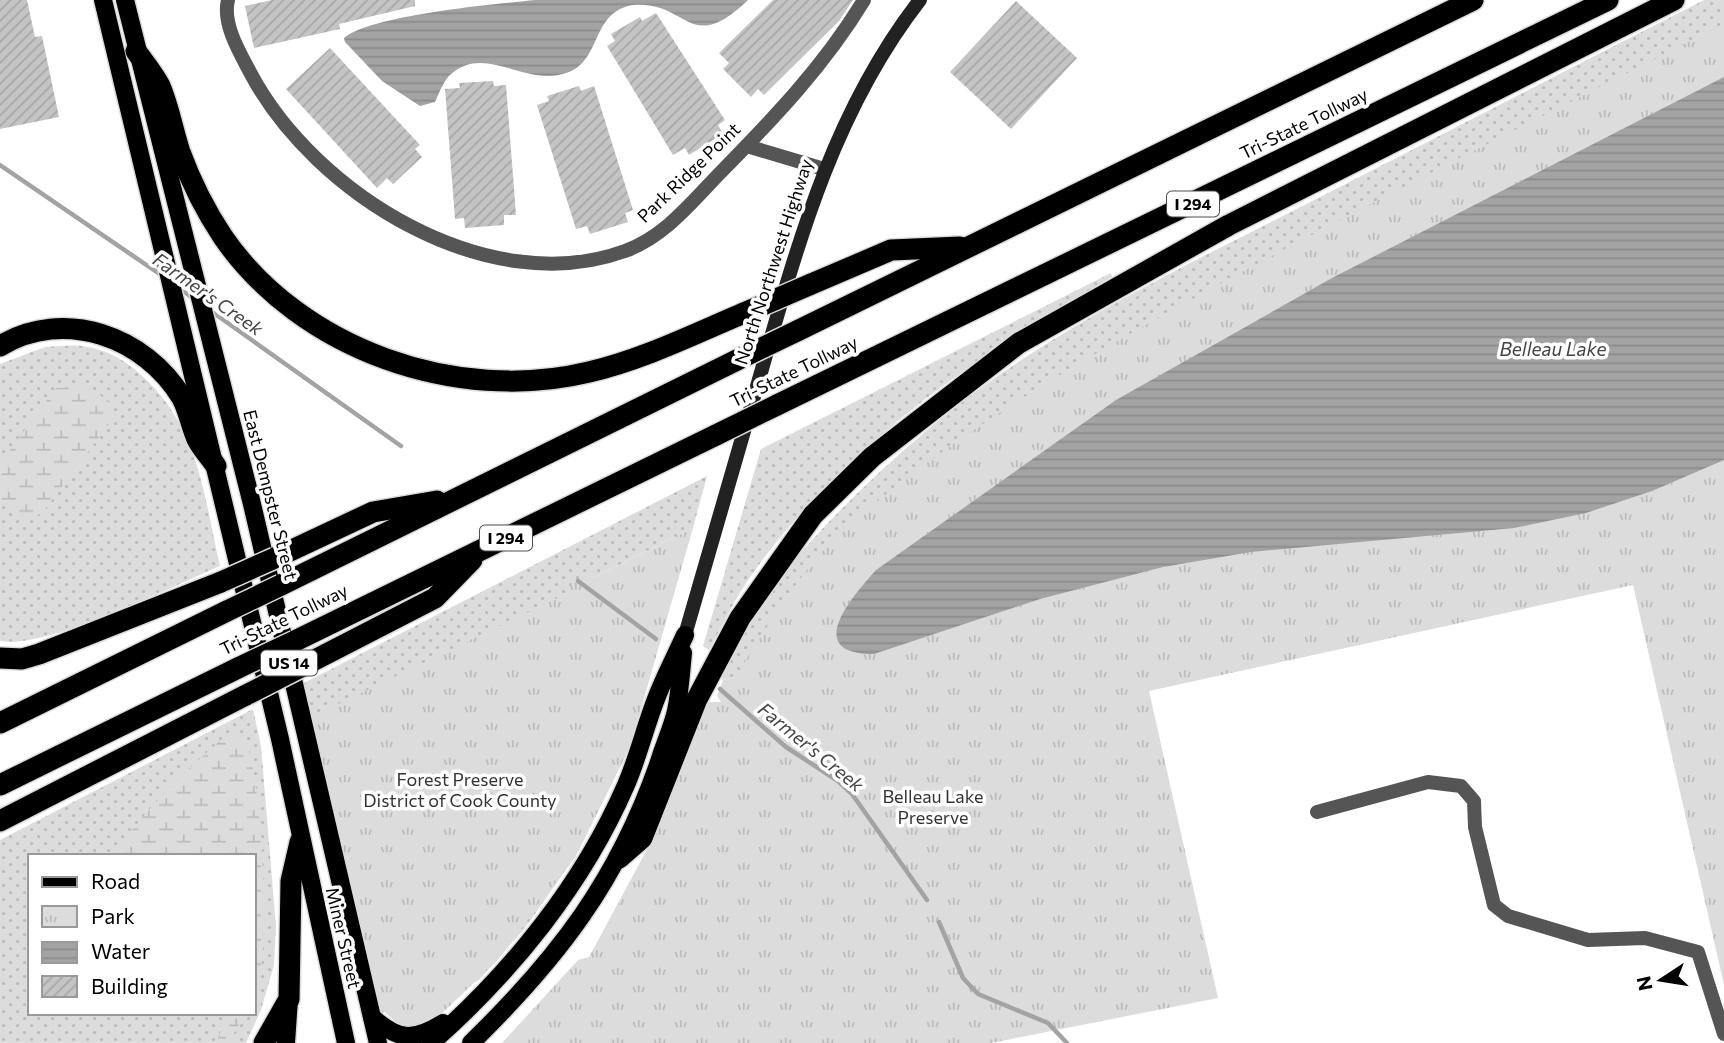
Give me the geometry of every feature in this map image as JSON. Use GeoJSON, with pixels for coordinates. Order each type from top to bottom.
{"type":"FeatureCollection","features":[{"type":"Feature","properties":{"kind":"highway","name":"Tri-State Tollway"},"geometry":{"type":"LineString","coordinates":[[0,723],[1473,0]]}},
{"type":"Feature","properties":{"kind":"highway","name":"Tri-State Tollway"},"geometry":{"type":"LineString","coordinates":[[0,785],[1608,0]]}},
{"type":"Feature","properties":{"kind":"highway"},"geometry":{"type":"LineString","coordinates":[[619,858],[642,838],[697,699],[740,618],[813,515],[872,457],[1019,343],[1229,225],[1674,0]]}},
{"type":"Feature","properties":{"kind":"highway"},"geometry":{"type":"LineString","coordinates":[[136,51],[159,86],[188,173],[225,239],[287,303],[331,333],[383,359],[428,372],[498,382],[542,380],[587,373],[632,360],[891,250],[970,246]]}},
{"type":"Feature","properties":{"kind":"highway"},"geometry":{"type":"LineString","coordinates":[[0,346],[10,340],[61,328],[87,329],[136,348],[158,365],[183,400],[197,439],[216,466]]}},
{"type":"Feature","properties":{"kind":"highway"},"geometry":{"type":"LineString","coordinates":[[0,658],[22,659],[39,654],[221,582],[373,512],[464,496]]}},
{"type":"Feature","properties":{"kind":"highway"},"geometry":{"type":"LineString","coordinates":[[0,821],[435,598],[483,550]]}},
{"type":"Feature","properties":{"kind":"highway"},"geometry":{"type":"LineString","coordinates":[[264,1043],[289,999],[291,881],[300,842]]}},
{"type":"Feature","properties":{"kind":"main road","name":"US 14"},"geometry":{"type":"LineString","coordinates":[[103,0],[280,739],[300,842]]}},
{"type":"Feature","properties":{"kind":"main road","name":"East Dempster Street"},"geometry":{"type":"LineString","coordinates":[[125,0],[261,543],[378,1043]]}},
{"type":"Feature","properties":{"kind":"main road","name":"North Northwest Highway"},"geometry":{"type":"LineString","coordinates":[[431,1043],[477,1003],[574,880],[603,833],[626,785],[645,738],[657,696],[685,635],[796,248],[824,169],[868,78],[920,0]]}},
{"type":"Feature","properties":{"kind":"main road","name":"North Northwest Highway"},"geometry":{"type":"LineString","coordinates":[[471,1043],[550,961],[586,913],[619,858],[650,787],[676,712],[685,635]]}},
{"type":"Feature","properties":{"kind":"main road","name":"Miner Street"},"geometry":{"type":"LineString","coordinates":[[300,842],[346,1043]]}},
{"type":"Feature","properties":{"kind":"main road"},"geometry":{"type":"LineString","coordinates":[[487,1043],[550,961]]}},
{"type":"Feature","properties":{"kind":"main road"},"geometry":{"type":"LineString","coordinates":[[286,1043],[289,999]]}},
{"type":"Feature","properties":{"kind":"main road"},"geometry":{"type":"LineString","coordinates":[[372,1017],[390,1034],[415,1035],[430,1031],[477,1003]]}},
{"type":"Feature","properties":{"kind":"street","name":"Park Ridge Point"},"geometry":{"type":"LineString","coordinates":[[228,0],[226,16],[241,55],[278,118],[302,147],[353,192],[395,218],[485,253],[544,262],[578,261],[624,252],[669,225],[817,71],[864,0]]}},
{"type":"Feature","properties":{"kind":"street"},"geometry":{"type":"LineString","coordinates":[[747,146],[824,169]]}},
{"type":"Feature","properties":{"kind":"street"},"geometry":{"type":"LineString","coordinates":[[1317,812],[1428,782],[1461,786],[1474,801],[1475,827],[1494,905],[1508,916],[1588,940],[1645,938],[1698,952],[1724,1034]]}},
{"type":"Feature","properties":{"kind":"green space"},"geometry":{"type":"Polygon","coordinates":[[[1704,0],[1724,0],[1724,77],[735,677],[723,680],[716,675],[774,586],[821,530],[905,449],[997,376],[1065,332],[1139,290],[1704,0]]]}},
{"type":"Feature","properties":{"kind":"green space","name":"Belleau Lake Preserve"},"geometry":{"type":"Polygon","coordinates":[[[1724,24],[1724,985],[1633,585],[1149,691],[1218,998],[991,1043],[502,1043],[578,960],[589,957],[657,831],[706,702],[721,702],[717,696],[723,680],[735,677],[786,598],[814,561],[847,527],[890,491],[982,424],[1132,333],[1353,213],[1724,24]]]}},
{"type":"Feature","properties":{"kind":"green space"},"geometry":{"type":"Polygon","coordinates":[[[1111,273],[1112,277],[1010,339],[961,373],[867,448],[824,489],[784,533],[748,580],[709,650],[703,646],[761,449],[1111,273]]]}},
{"type":"Feature","properties":{"kind":"green space"},"geometry":{"type":"Polygon","coordinates":[[[83,346],[109,353],[135,369],[160,394],[187,438],[196,462],[220,566],[77,626],[47,636],[21,641],[0,641],[0,364],[45,347],[83,346]]]}},
{"type":"Feature","properties":{"kind":"green space"},"geometry":{"type":"Polygon","coordinates":[[[87,387],[109,401],[115,416],[42,513],[26,516],[0,503],[0,463],[56,388],[87,387]]]}},
{"type":"Feature","properties":{"kind":"green space","name":"Forest Preserve District of Cook County"},"geometry":{"type":"Polygon","coordinates":[[[707,476],[693,528],[597,576],[587,577],[577,854],[525,928],[478,981],[382,1013],[307,719],[312,717],[304,683],[707,476]]]}},
{"type":"Feature","properties":{"kind":"green space","name":"Forest Preserve District of Cook County"},"geometry":{"type":"Polygon","coordinates":[[[693,528],[630,747],[577,854],[497,961],[437,1018],[415,1028],[400,1026],[377,1005],[307,719],[570,592],[570,585],[586,577],[597,576],[693,528]]]}},
{"type":"Feature","properties":{"kind":"green space"},"geometry":{"type":"Polygon","coordinates":[[[253,709],[261,746],[276,927],[274,965],[261,1010],[246,1043],[0,1043],[0,840],[253,709]]]}},
{"type":"Feature","properties":{"kind":"green space"},"geometry":{"type":"Polygon","coordinates":[[[228,734],[244,735],[255,781],[262,845],[264,939],[256,979],[256,854],[114,854],[166,791],[228,734]]]}},
{"type":"Feature","properties":{"kind":"green space"},"geometry":{"type":"Polygon","coordinates":[[[227,1015],[244,1015],[229,1043],[216,1043],[227,1015]]]}},
{"type":"Feature","properties":{"kind":"water"},"geometry":{"type":"Polygon","coordinates":[[[535,0],[748,0],[713,24],[700,25],[651,6],[633,5],[620,9],[603,26],[580,66],[569,72],[553,76],[537,75],[493,64],[465,66],[448,77],[435,102],[420,106],[382,81],[344,38],[358,30],[406,17],[535,0]]]}},
{"type":"Feature","properties":{"kind":"water","name":"Belleau Lake"},"geometry":{"type":"Polygon","coordinates":[[[1724,77],[1724,460],[1652,491],[1586,513],[1514,528],[1251,552],[1163,567],[1040,599],[874,654],[852,651],[840,645],[836,634],[839,622],[846,608],[876,570],[1116,400],[1332,278],[1724,77]]]}},
{"type":"Feature","properties":{"kind":"building"},"geometry":{"type":"Polygon","coordinates":[[[0,0],[27,0],[35,37],[42,36],[59,117],[0,129],[0,0]]]}},
{"type":"Feature","properties":{"kind":"building"},"geometry":{"type":"Polygon","coordinates":[[[272,0],[415,0],[415,6],[339,24],[340,29],[254,48],[245,6],[272,0]]]}},
{"type":"Feature","properties":{"kind":"building"},"geometry":{"type":"Polygon","coordinates":[[[773,0],[853,0],[839,21],[764,95],[758,89],[751,97],[723,69],[729,63],[719,53],[773,0]]]}},
{"type":"Feature","properties":{"kind":"building"},"geometry":{"type":"Polygon","coordinates":[[[1016,1],[1077,58],[1011,129],[950,72],[1016,1]]]}},
{"type":"Feature","properties":{"kind":"building"},"geometry":{"type":"Polygon","coordinates":[[[656,13],[725,120],[718,125],[723,134],[689,155],[685,148],[673,155],[607,46],[615,41],[611,34],[640,17],[642,21],[656,13]]]}},
{"type":"Feature","properties":{"kind":"building"},"geometry":{"type":"Polygon","coordinates":[[[330,48],[420,145],[415,149],[422,157],[393,184],[387,178],[377,188],[286,89],[330,48]]]}},
{"type":"Feature","properties":{"kind":"building"},"geometry":{"type":"Polygon","coordinates":[[[493,81],[494,86],[506,85],[516,215],[504,215],[504,225],[465,228],[464,218],[455,219],[445,89],[460,88],[459,83],[493,81]]]}},
{"type":"Feature","properties":{"kind":"building"},"geometry":{"type":"Polygon","coordinates":[[[579,86],[581,91],[594,86],[633,210],[625,213],[628,222],[590,234],[587,226],[576,229],[537,105],[549,101],[547,96],[579,86]]]}},
{"type":"Feature","properties":{"kind":"waterway","name":"Farmer's Creek"},"geometry":{"type":"LineString","coordinates":[[0,165],[164,277]]}},
{"type":"Feature","properties":{"kind":"waterway","name":"Farmer's Creek"},"geometry":{"type":"LineString","coordinates":[[177,286],[195,300]]}},
{"type":"Feature","properties":{"kind":"waterway","name":"Farmer's Creek"},"geometry":{"type":"LineString","coordinates":[[208,309],[401,446]]}},
{"type":"Feature","properties":{"kind":"waterway","name":"Farmer's Creek"},"geometry":{"type":"LineString","coordinates":[[578,581],[656,639]]}},
{"type":"Feature","properties":{"kind":"waterway","name":"Farmer's Creek"},"geometry":{"type":"LineString","coordinates":[[720,689],[786,747],[838,781],[852,794],[927,900]]}},
{"type":"Feature","properties":{"kind":"waterway","name":"Farmer's Creek"},"geometry":{"type":"LineString","coordinates":[[939,922],[963,978],[978,994],[1048,1023],[1067,1043]]}}]}
